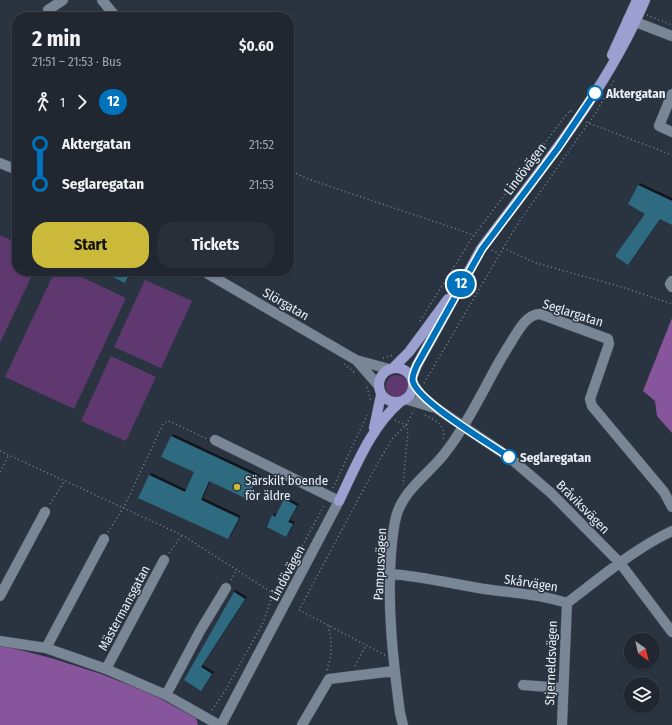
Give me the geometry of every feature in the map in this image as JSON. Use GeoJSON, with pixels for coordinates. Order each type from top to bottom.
{"type":"FeatureCollection","features":[{"type":"Feature","properties":{"kind":"main road","name":"Lindövägen"},"geometry":{"type":"LineString","coordinates":[[635,22],[636,0]]}},
{"type":"Feature","properties":{"kind":"main road","name":"Lindövägen"},"geometry":{"type":"LineString","coordinates":[[391,368],[409,352],[482,249],[579,118],[625,43],[645,0]]}},
{"type":"Feature","properties":{"kind":"main road","name":"Lindövägen"},"geometry":{"type":"LineString","coordinates":[[412,381],[417,365],[470,267]]}},
{"type":"Feature","properties":{"kind":"main road"},"geometry":{"type":"LineString","coordinates":[[391,368],[404,370],[412,381],[412,390],[403,400],[389,401],[380,390],[381,375],[391,368]]}},
{"type":"Feature","properties":{"kind":"main road","name":"Lindövägen"},"geometry":{"type":"LineString","coordinates":[[373,433],[380,390]]}},
{"type":"Feature","properties":{"kind":"main road","name":"Lindövägen"},"geometry":{"type":"LineString","coordinates":[[339,501],[373,433],[386,415],[403,400]]}},
{"type":"Feature","properties":{"kind":"street"},"geometry":{"type":"LineString","coordinates":[[48,10],[63,0]]}},
{"type":"Feature","properties":{"kind":"street"},"geometry":{"type":"LineString","coordinates":[[102,0],[112,12]]}},
{"type":"Feature","properties":{"kind":"street"},"geometry":{"type":"LineString","coordinates":[[635,22],[672,36]]}},
{"type":"Feature","properties":{"kind":"street"},"geometry":{"type":"LineString","coordinates":[[672,94],[659,126],[672,132]]}},
{"type":"Feature","properties":{"kind":"street"},"geometry":{"type":"LineString","coordinates":[[0,163],[12,168]]}},
{"type":"Feature","properties":{"kind":"street","name":"Slörgatan"},"geometry":{"type":"LineString","coordinates":[[212,276],[356,360],[391,368]]}},
{"type":"Feature","properties":{"kind":"street"},"geometry":{"type":"LineString","coordinates":[[672,281],[670,284],[672,287]]}},
{"type":"Feature","properties":{"kind":"street","name":"Seglargatan"},"geometry":{"type":"LineString","coordinates":[[462,425],[508,347],[528,317],[534,314],[540,314],[604,336],[608,339],[609,344],[590,399],[592,406],[664,492],[672,507]]}},
{"type":"Feature","properties":{"kind":"street","name":"Slörgatan"},"geometry":{"type":"LineString","coordinates":[[356,360],[380,390]]}},
{"type":"Feature","properties":{"kind":"street"},"geometry":{"type":"LineString","coordinates":[[412,381],[420,400]]}},
{"type":"Feature","properties":{"kind":"street","name":"Bråviksvägen"},"geometry":{"type":"LineString","coordinates":[[403,400],[420,400],[436,408],[509,457],[551,493],[620,563],[672,632]]}},
{"type":"Feature","properties":{"kind":"street","name":"Pampusvägen"},"geometry":{"type":"LineString","coordinates":[[403,725],[394,671],[391,638],[390,574],[396,518],[404,499],[445,452],[462,425]]}},
{"type":"Feature","properties":{"kind":"street"},"geometry":{"type":"LineString","coordinates":[[215,440],[339,501]]}},
{"type":"Feature","properties":{"kind":"street","name":"Lindövägen"},"geometry":{"type":"LineString","coordinates":[[220,725],[339,501]]}},
{"type":"Feature","properties":{"kind":"street"},"geometry":{"type":"LineString","coordinates":[[0,596],[45,512]]}},
{"type":"Feature","properties":{"kind":"street","name":"Skårvägen"},"geometry":{"type":"LineString","coordinates":[[390,574],[548,597],[567,603],[620,563],[672,531]]}},
{"type":"Feature","properties":{"kind":"street"},"geometry":{"type":"LineString","coordinates":[[46,648],[104,540]]}},
{"type":"Feature","properties":{"kind":"street","name":"Mästermansgatan"},"geometry":{"type":"LineString","coordinates":[[106,669],[164,560]]}},
{"type":"Feature","properties":{"kind":"street"},"geometry":{"type":"LineString","coordinates":[[166,696],[200,631],[226,588]]}},
{"type":"Feature","properties":{"kind":"street","name":"Stjerneldsvägen"},"geometry":{"type":"LineString","coordinates":[[562,725],[562,688],[567,603]]}},
{"type":"Feature","properties":{"kind":"street","name":"Mästermansgatan"},"geometry":{"type":"LineString","coordinates":[[0,641],[46,648],[106,669],[166,696],[220,725]]}},
{"type":"Feature","properties":{"kind":"street"},"geometry":{"type":"LineString","coordinates":[[302,725],[329,679],[394,671]]}},
{"type":"Feature","properties":{"kind":"street"},"geometry":{"type":"LineString","coordinates":[[523,685],[562,688]]}},
{"type":"Feature","properties":{"kind":"path"},"geometry":{"type":"LineString","coordinates":[[635,22],[648,14],[672,25]]}},
{"type":"Feature","properties":{"kind":"path"},"geometry":{"type":"LineString","coordinates":[[387,656],[299,610],[375,468],[392,439],[406,425],[426,390],[423,387],[426,378],[503,248],[517,225],[597,111],[616,77]]}},
{"type":"Feature","properties":{"kind":"path"},"geometry":{"type":"LineString","coordinates":[[294,172],[308,179],[474,235]]}},
{"type":"Feature","properties":{"kind":"path"},"geometry":{"type":"LineString","coordinates":[[503,248],[536,263],[625,288],[672,304]]}},
{"type":"Feature","properties":{"kind":"path"},"geometry":{"type":"LineString","coordinates":[[386,415],[406,425]]}},
{"type":"Feature","properties":{"kind":"path"},"geometry":{"type":"LineString","coordinates":[[104,540],[124,507],[163,424],[168,422],[173,423],[210,440],[215,440]]}},
{"type":"Feature","properties":{"kind":"path"},"geometry":{"type":"LineString","coordinates":[[404,499],[403,486],[408,439],[406,425]]}},
{"type":"Feature","properties":{"kind":"path"},"geometry":{"type":"LineString","coordinates":[[0,450],[182,535],[286,602]]}},
{"type":"Feature","properties":{"kind":"path"},"geometry":{"type":"LineString","coordinates":[[0,472],[9,455]]}},
{"type":"Feature","properties":{"kind":"path"},"geometry":{"type":"LineString","coordinates":[[45,512],[65,480]]}},
{"type":"Feature","properties":{"kind":"path"},"geometry":{"type":"LineString","coordinates":[[164,560],[182,535]]}},
{"type":"Feature","properties":{"kind":"path"},"geometry":{"type":"LineString","coordinates":[[226,588],[237,570]]}},
{"type":"Feature","properties":{"kind":"path"},"geometry":{"type":"LineString","coordinates":[[208,718],[263,623],[273,594]]}},
{"type":"Feature","properties":{"kind":"path"},"geometry":{"type":"LineString","coordinates":[[329,679],[327,673],[331,657],[331,640],[328,628],[330,625]]}},
{"type":"Feature","properties":{"kind":"path"},"geometry":{"type":"LineString","coordinates":[[352,675],[353,670],[366,645]]}},
{"type":"Feature","properties":{"kind":"shaded area"},"geometry":{"type":"Polygon","coordinates":[[[0,235],[12,241],[12,276],[32,276],[0,343],[0,235]]]}},
{"type":"Feature","properties":{"kind":"shaded area"},"geometry":{"type":"Polygon","coordinates":[[[53,276],[80,276],[126,298],[74,409],[5,377],[53,276]]]}},
{"type":"Feature","properties":{"kind":"shaded area"},"geometry":{"type":"Polygon","coordinates":[[[145,280],[192,301],[161,368],[114,347],[145,280]]]}},
{"type":"Feature","properties":{"kind":"shaded area"},"geometry":{"type":"Polygon","coordinates":[[[672,318],[672,433],[657,416],[655,401],[643,391],[672,318]]]}},
{"type":"Feature","properties":{"kind":"shaded area"},"geometry":{"type":"Polygon","coordinates":[[[111,356],[156,377],[126,441],[81,421],[111,356]]]}},
{"type":"Feature","properties":{"kind":"shaded area"},"geometry":{"type":"Polygon","coordinates":[[[397,375],[405,378],[408,386],[405,394],[397,397],[389,394],[386,386],[389,378],[397,375]]]}},
{"type":"Feature","properties":{"kind":"shaded area"},"geometry":{"type":"Polygon","coordinates":[[[0,645],[51,658],[101,674],[150,693],[196,718],[198,725],[0,725],[0,645]]]}},
{"type":"Feature","properties":{"kind":"building"},"geometry":{"type":"Polygon","coordinates":[[[638,185],[672,201],[672,225],[660,219],[628,265],[615,256],[645,214],[628,204],[638,185]]]}},
{"type":"Feature","properties":{"kind":"building"},"geometry":{"type":"Polygon","coordinates":[[[110,276],[128,276],[125,283],[110,276]]]}},
{"type":"Feature","properties":{"kind":"building","name":"Särskilt boende för äldre"},"geometry":{"type":"Polygon","coordinates":[[[171,436],[258,477],[247,499],[209,481],[201,500],[239,518],[228,539],[138,498],[149,475],[185,492],[194,472],[161,457],[171,436]]]}},
{"type":"Feature","properties":{"kind":"building"},"geometry":{"type":"Polygon","coordinates":[[[284,499],[297,506],[288,522],[293,524],[286,537],[267,527],[272,515],[275,517],[284,499]]]}},
{"type":"Feature","properties":{"kind":"building"},"geometry":{"type":"Polygon","coordinates":[[[234,592],[245,599],[201,667],[212,674],[201,691],[184,680],[234,592]]]}},
{"type":"Feature","properties":{"kind":"bus line","name":"12"},"geometry":{"type":"LineString","coordinates":[[509,457],[436,408],[422,396],[413,384],[412,378],[417,365],[470,267],[510,210],[558,148],[595,93]]}},
{"type":"Feature","properties":{"kind":"place","name":"Aktergatan"},"geometry":{"type":"Point","coordinates":[595,93]}},
{"type":"Feature","properties":{"kind":"place","name":"Seglaregatan"},"geometry":{"type":"Point","coordinates":[509,457]}},
{"type":"Feature","properties":{"kind":"place","name":"Särskilt boende för äldre"},"geometry":{"type":"Point","coordinates":[237,487]}}]}
